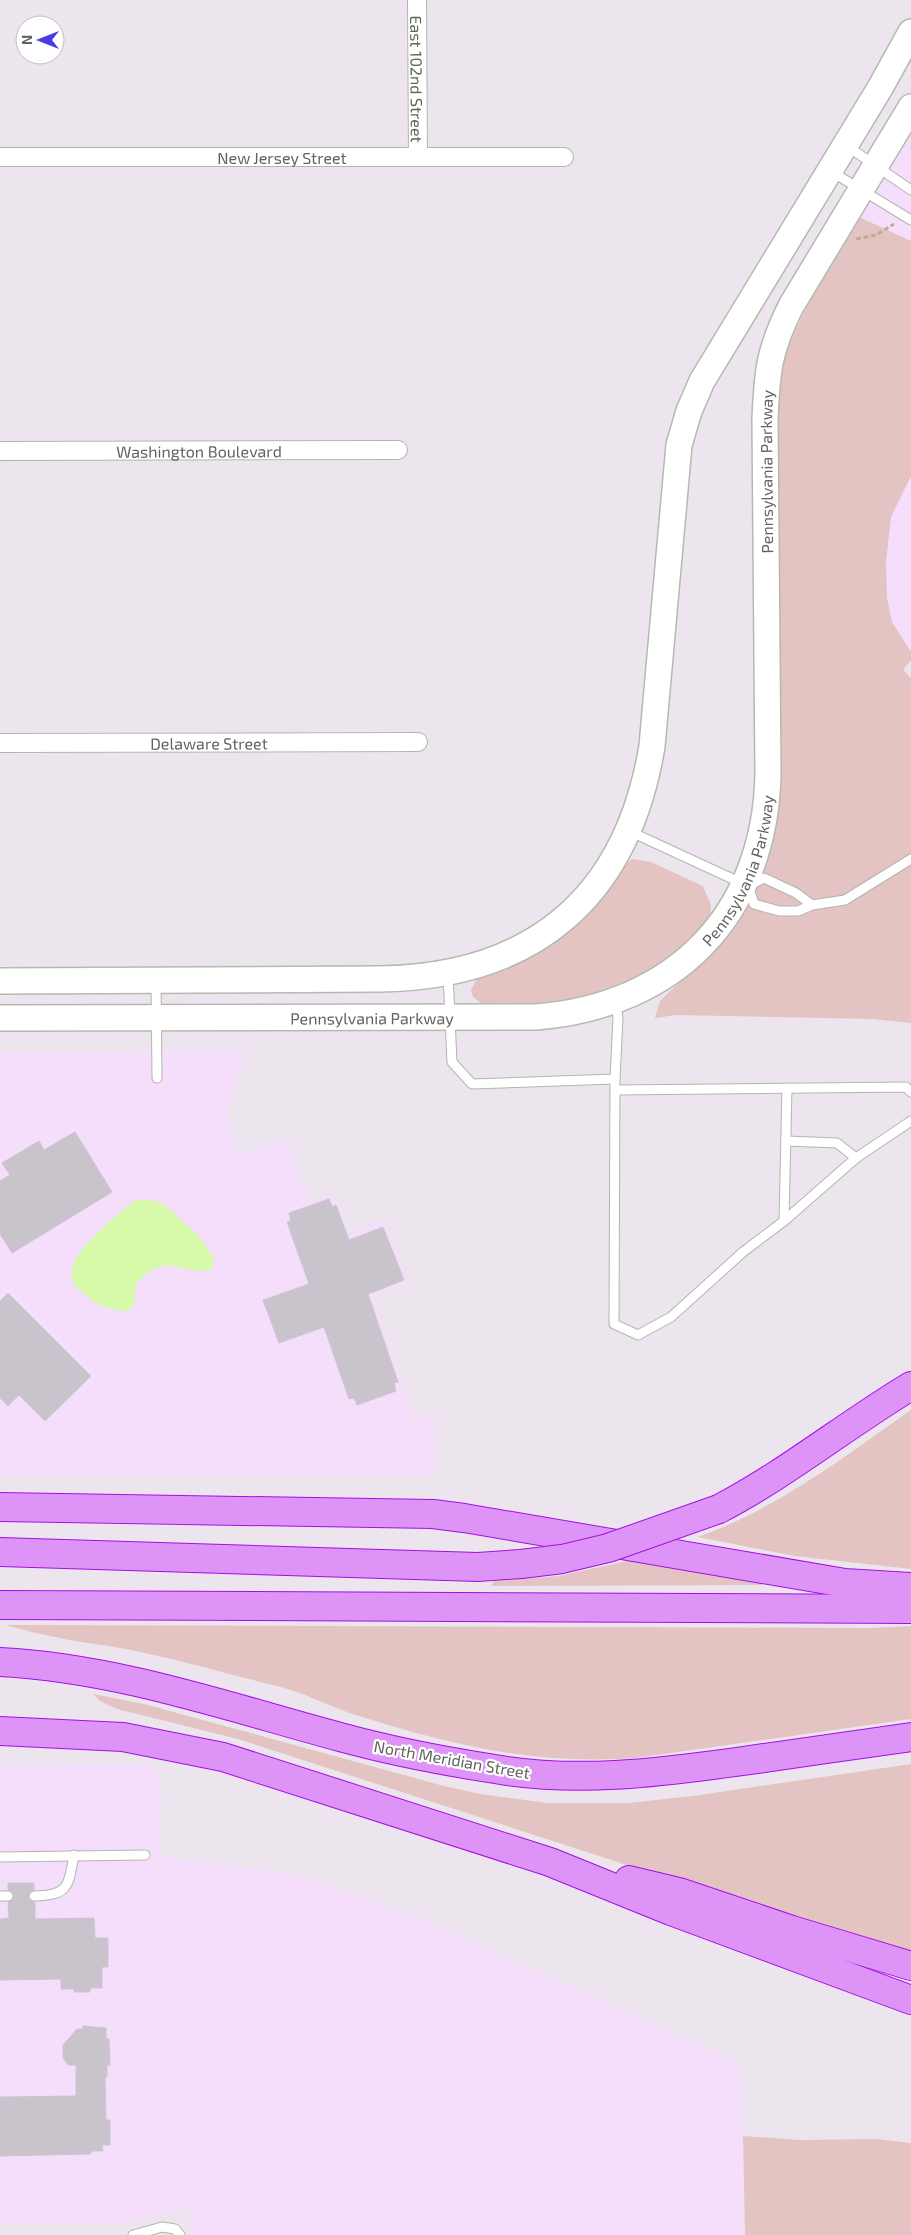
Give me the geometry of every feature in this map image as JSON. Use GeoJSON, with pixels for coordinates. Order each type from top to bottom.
{"type":"FeatureCollection","features":[{"type":"Feature","properties":{"kind":"highway"},"geometry":{"type":"LineString","coordinates":[[874,1408],[911,1378]]}},
{"type":"Feature","properties":{"kind":"highway"},"geometry":{"type":"LineString","coordinates":[[0,1550],[478,1567],[562,1560],[608,1548],[719,1510],[759,1488],[874,1408],[911,1386]]}},
{"type":"Feature","properties":{"kind":"highway"},"geometry":{"type":"LineString","coordinates":[[0,1507],[433,1514],[845,1583],[911,1587]]}},
{"type":"Feature","properties":{"kind":"highway"},"geometry":{"type":"LineString","coordinates":[[0,1605],[911,1609]]}},
{"type":"Feature","properties":{"kind":"highway","name":"North Meridian Street"},"geometry":{"type":"LineString","coordinates":[[0,1662],[92,1673],[153,1685],[343,1738],[387,1748],[496,1770],[554,1776],[614,1776],[670,1771],[911,1737]]}},
{"type":"Feature","properties":{"kind":"highway"},"geometry":{"type":"LineString","coordinates":[[0,1731],[123,1738],[223,1758],[550,1862],[671,1911],[911,2000]]}},
{"type":"Feature","properties":{"kind":"highway"},"geometry":{"type":"LineString","coordinates":[[550,1862],[679,1892],[792,1930],[911,1966]]}},
{"type":"Feature","properties":{"kind":"main road"},"geometry":{"type":"LineString","coordinates":[[0,981],[409,979],[479,966],[504,955],[531,942],[556,926],[590,893],[619,850],[646,784],[652,746],[679,445],[683,428],[702,381],[902,52],[911,32]]}},
{"type":"Feature","properties":{"kind":"main road","name":"Pennsylvania Parkway"},"geometry":{"type":"LineString","coordinates":[[0,1018],[558,1015],[593,1009],[616,1001],[656,982],[683,964],[713,932],[746,886],[759,844],[768,790],[765,419],[767,371],[778,331],[791,306],[911,107]]}},
{"type":"Feature","properties":{"kind":"street","name":"East 102nd Street"},"geometry":{"type":"LineString","coordinates":[[416,0],[418,157]]}},
{"type":"Feature","properties":{"kind":"street","name":"New Jersey Street"},"geometry":{"type":"LineString","coordinates":[[0,157],[564,157]]}},
{"type":"Feature","properties":{"kind":"street","name":"Washington Boulevard"},"geometry":{"type":"LineString","coordinates":[[0,451],[398,450]]}},
{"type":"Feature","properties":{"kind":"street","name":"Delaware Street"},"geometry":{"type":"LineString","coordinates":[[0,744],[418,742]]}},
{"type":"Feature","properties":{"kind":"lane"},"geometry":{"type":"LineString","coordinates":[[846,145],[911,190]]}},
{"type":"Feature","properties":{"kind":"lane"},"geometry":{"type":"LineString","coordinates":[[830,170],[911,220]]}},
{"type":"Feature","properties":{"kind":"lane"},"geometry":{"type":"LineString","coordinates":[[628,831],[746,886],[754,904],[779,911],[798,911],[812,905],[845,900],[911,859]]}},
{"type":"Feature","properties":{"kind":"lane"},"geometry":{"type":"LineString","coordinates":[[746,886],[764,878],[796,893],[812,905]]}},
{"type":"Feature","properties":{"kind":"lane"},"geometry":{"type":"LineString","coordinates":[[448,973],[452,1062],[472,1084],[615,1079]]}},
{"type":"Feature","properties":{"kind":"lane"},"geometry":{"type":"LineString","coordinates":[[156,981],[157,1078]]}},
{"type":"Feature","properties":{"kind":"lane"},"geometry":{"type":"LineString","coordinates":[[616,1001],[618,1018],[615,1079],[614,1324],[638,1335],[672,1317],[743,1252],[784,1221],[856,1158],[911,1121]]}},
{"type":"Feature","properties":{"kind":"lane"},"geometry":{"type":"LineString","coordinates":[[616,1090],[906,1087],[911,1092]]}},
{"type":"Feature","properties":{"kind":"lane"},"geometry":{"type":"LineString","coordinates":[[784,1221],[787,1088]]}},
{"type":"Feature","properties":{"kind":"lane"},"geometry":{"type":"LineString","coordinates":[[786,1141],[836,1143],[856,1158]]}},
{"type":"Feature","properties":{"kind":"lane"},"geometry":{"type":"LineString","coordinates":[[34,1896],[52,1895],[65,1889],[69,1881],[74,1855]]}},
{"type":"Feature","properties":{"kind":"lane"},"geometry":{"type":"LineString","coordinates":[[0,1856],[145,1855]]}},
{"type":"Feature","properties":{"kind":"lane"},"geometry":{"type":"LineString","coordinates":[[133,2235],[165,2227],[175,2229],[180,2235]]}},
{"type":"Feature","properties":{"kind":"path"},"geometry":{"type":"LineString","coordinates":[[853,239],[876,235],[899,220]]}},
{"type":"Feature","properties":{"kind":"shaded area"},"geometry":{"type":"Polygon","coordinates":[[[911,135],[911,241],[859,217],[911,135]]]}},
{"type":"Feature","properties":{"kind":"shaded area"},"geometry":{"type":"Polygon","coordinates":[[[859,217],[911,241],[911,476],[891,517],[886,562],[887,598],[892,622],[911,652],[911,660],[903,670],[911,678],[911,1023],[872,1019],[676,1015],[655,1018],[660,1001],[733,930],[775,828],[779,769],[780,506],[775,387],[777,369],[811,298],[859,217]]]}},
{"type":"Feature","properties":{"kind":"shaded area"},"geometry":{"type":"Polygon","coordinates":[[[911,476],[911,652],[892,622],[887,598],[886,562],[891,517],[911,476]]]}},
{"type":"Feature","properties":{"kind":"shaded area"},"geometry":{"type":"Polygon","coordinates":[[[632,859],[651,862],[703,886],[711,905],[710,916],[702,930],[652,972],[586,998],[555,1004],[506,1007],[482,1004],[473,997],[471,990],[478,976],[506,967],[535,954],[573,929],[589,912],[618,872],[632,859]]]}},
{"type":"Feature","properties":{"kind":"shaded area"},"geometry":{"type":"Polygon","coordinates":[[[246,1050],[226,1116],[238,1155],[287,1139],[311,1203],[334,1195],[349,1233],[383,1220],[408,1281],[372,1295],[412,1415],[434,1415],[435,1475],[0,1475],[0,1052],[246,1050]]]}},
{"type":"Feature","properties":{"kind":"shaded area"},"geometry":{"type":"Polygon","coordinates":[[[136,1200],[152,1200],[165,1205],[201,1238],[214,1259],[212,1270],[199,1271],[165,1265],[148,1272],[136,1284],[134,1306],[125,1311],[106,1307],[91,1300],[74,1284],[72,1272],[75,1260],[83,1248],[105,1225],[136,1200]]]}},
{"type":"Feature","properties":{"kind":"shaded area"},"geometry":{"type":"Polygon","coordinates":[[[911,1410],[911,1569],[794,1556],[698,1537],[728,1525],[783,1497],[911,1410]]]}},
{"type":"Feature","properties":{"kind":"shaded area"},"geometry":{"type":"Polygon","coordinates":[[[636,1559],[760,1581],[762,1585],[492,1586],[493,1581],[559,1576],[636,1559]]]}},
{"type":"Feature","properties":{"kind":"shaded area"},"geometry":{"type":"Polygon","coordinates":[[[5,1625],[871,1628],[911,1626],[911,1719],[636,1758],[564,1759],[529,1756],[462,1744],[394,1727],[349,1713],[291,1690],[180,1661],[140,1652],[78,1642],[5,1625]]]}},
{"type":"Feature","properties":{"kind":"shaded area"},"geometry":{"type":"Polygon","coordinates":[[[93,1694],[144,1704],[444,1786],[480,1794],[548,1803],[628,1803],[693,1796],[911,1764],[911,1957],[238,1739],[117,1709],[100,1701],[93,1694]]]}},
{"type":"Feature","properties":{"kind":"shaded area"},"geometry":{"type":"Polygon","coordinates":[[[151,1764],[161,1789],[160,1856],[295,1874],[411,1914],[741,2063],[745,2235],[191,2235],[190,2208],[131,2223],[0,2224],[0,1766],[151,1764]]]}},
{"type":"Feature","properties":{"kind":"shaded area"},"geometry":{"type":"Polygon","coordinates":[[[743,2136],[800,2140],[876,2139],[911,2143],[911,2235],[745,2235],[743,2136]]]}},
{"type":"Feature","properties":{"kind":"building"},"geometry":{"type":"Polygon","coordinates":[[[75,1132],[112,1192],[12,1253],[0,1234],[0,1181],[10,1175],[2,1163],[39,1141],[44,1150],[75,1132]]]}},
{"type":"Feature","properties":{"kind":"building"},"geometry":{"type":"Polygon","coordinates":[[[329,1199],[332,1207],[336,1205],[349,1240],[383,1227],[404,1280],[368,1294],[398,1382],[394,1383],[396,1391],[357,1405],[354,1398],[349,1399],[324,1327],[279,1343],[263,1300],[309,1284],[287,1222],[291,1221],[289,1213],[329,1199]]]}},
{"type":"Feature","properties":{"kind":"building"},"geometry":{"type":"Polygon","coordinates":[[[8,1293],[91,1376],[45,1421],[19,1395],[8,1406],[0,1398],[0,1301],[8,1293]]]}},
{"type":"Feature","properties":{"kind":"building"},"geometry":{"type":"Polygon","coordinates":[[[8,1883],[34,1883],[34,1890],[30,1891],[28,1896],[29,1900],[35,1902],[35,1919],[94,1918],[95,1938],[108,1938],[108,1967],[102,1967],[102,1988],[90,1988],[90,1992],[74,1992],[74,1989],[61,1989],[61,1979],[0,1980],[0,1919],[9,1918],[8,1902],[14,1896],[13,1892],[8,1890],[8,1883]]]}},
{"type":"Feature","properties":{"kind":"building"},"geometry":{"type":"Polygon","coordinates":[[[83,2026],[106,2028],[106,2039],[109,2039],[110,2065],[107,2065],[107,2077],[105,2077],[106,2120],[110,2120],[110,2145],[102,2145],[103,2151],[91,2151],[91,2154],[0,2156],[0,2097],[76,2096],[76,2065],[68,2065],[63,2058],[63,2045],[77,2029],[83,2029],[83,2026]]]}}]}
